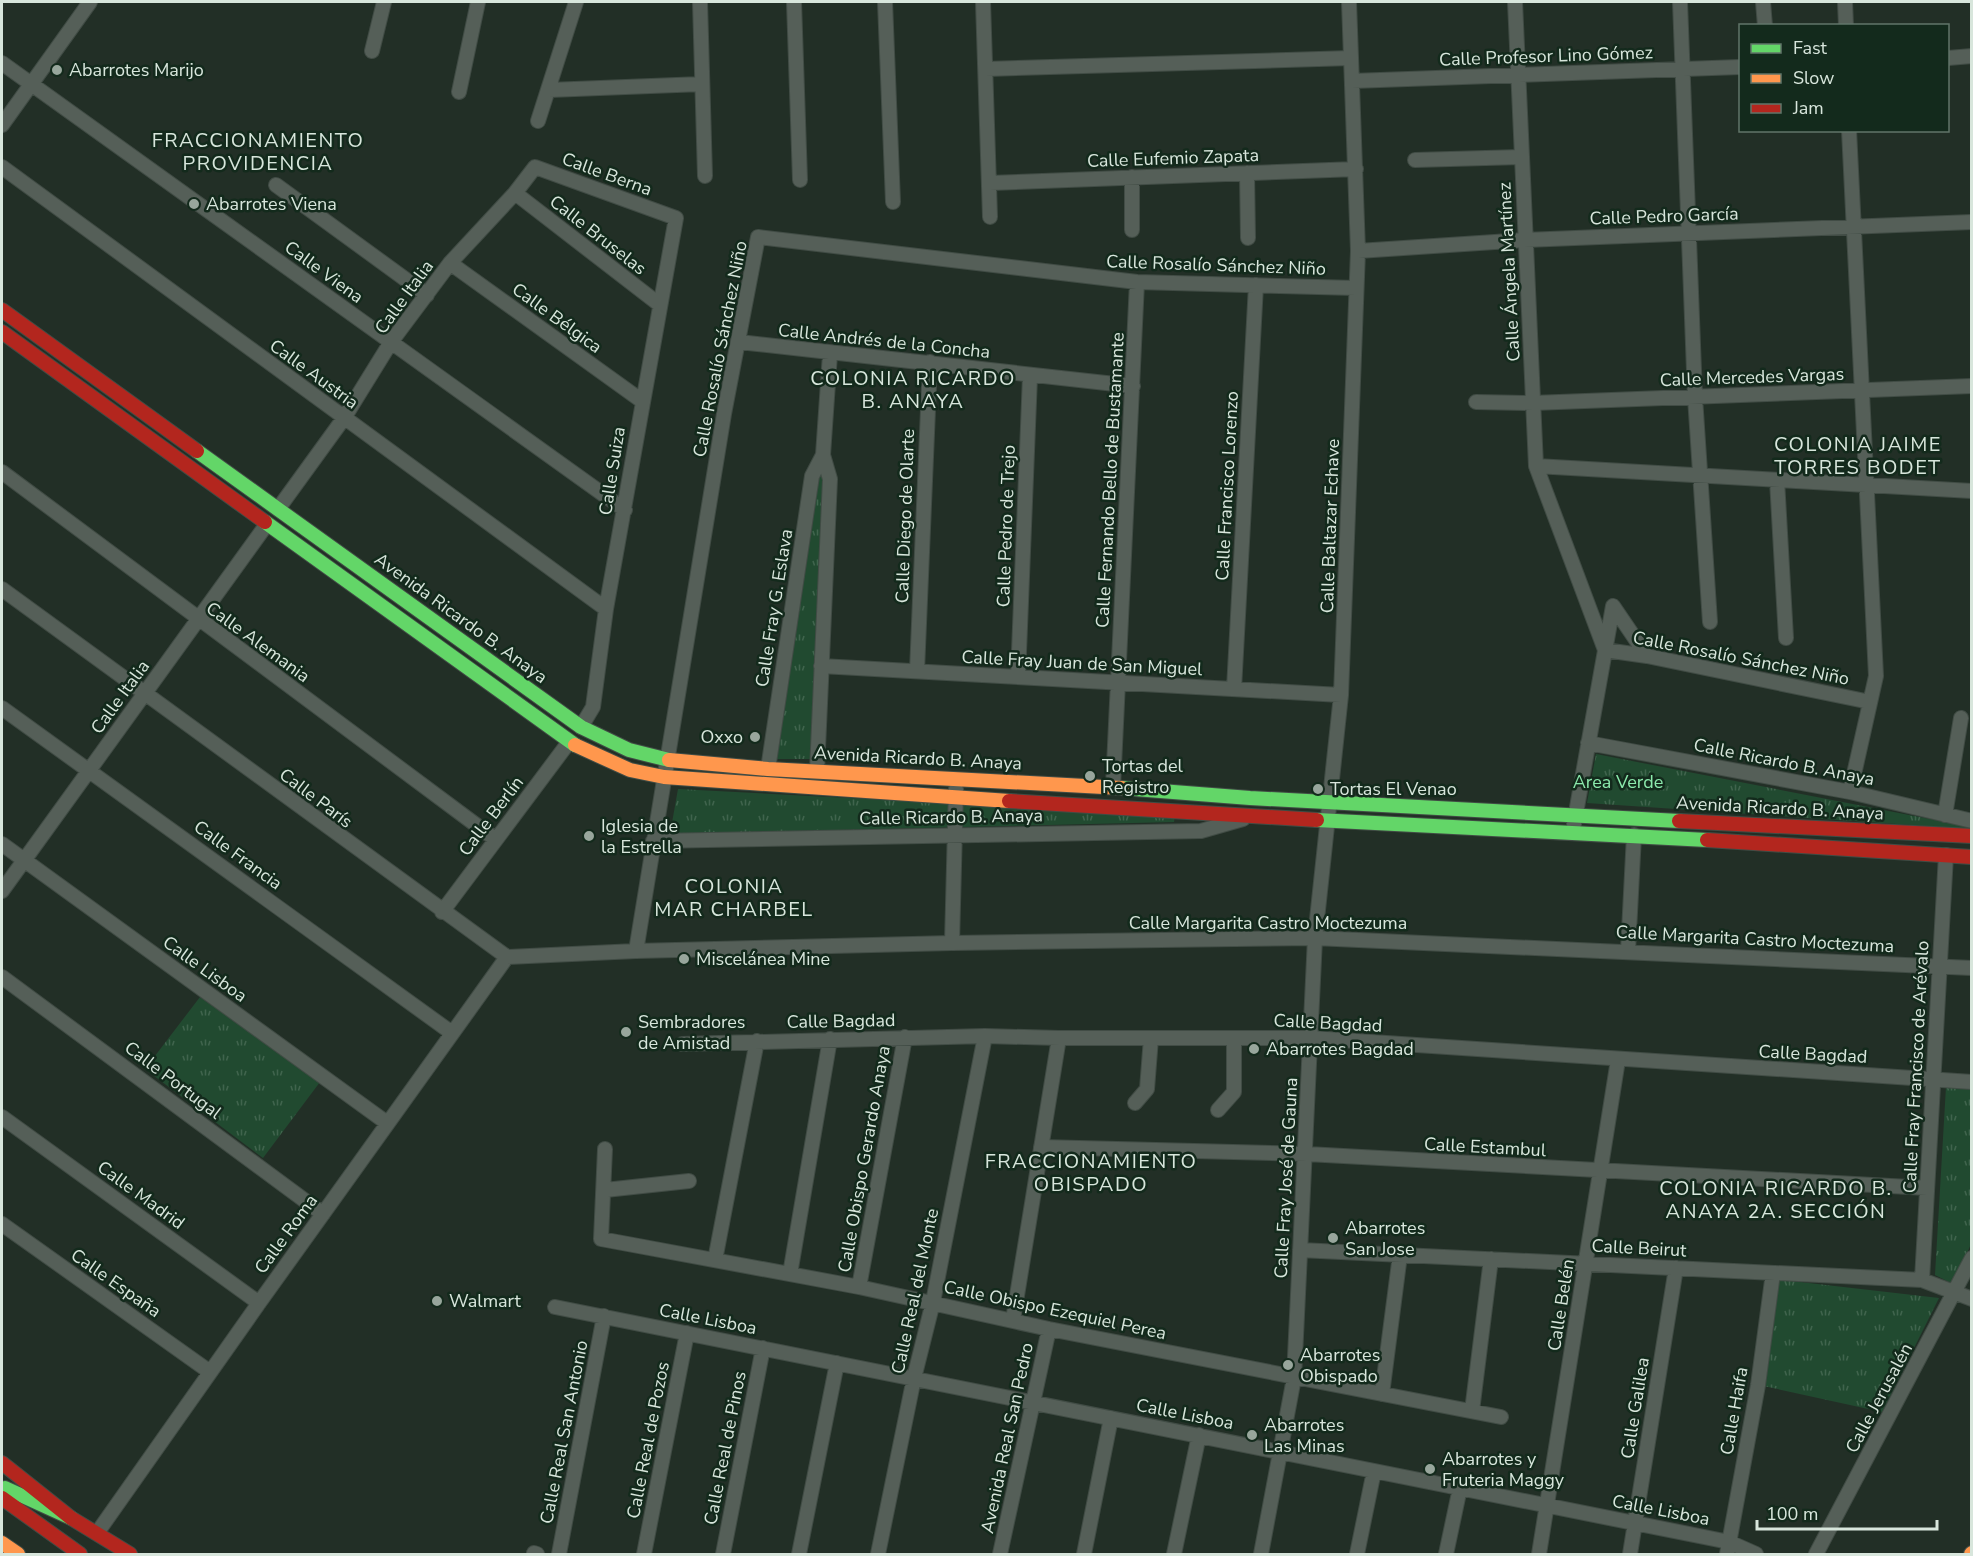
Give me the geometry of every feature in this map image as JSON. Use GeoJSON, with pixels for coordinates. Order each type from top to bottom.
{"type":"FeatureCollection","features":[{"type":"Feature","properties":{"kind":"main road","name":"Avenida Ricardo B. Anaya"},"geometry":{"type":"LineString","coordinates":[[2,310],[581,727],[629,750],[665,760],[768,769],[1113,787],[1329,802],[1971,836]]}},
{"type":"Feature","properties":{"kind":"main road","name":"Avenida Ricardo B. Anaya"},"geometry":{"type":"LineString","coordinates":[[2,332],[569,742],[630,770],[664,777],[1248,817],[1634,835],[1971,856]]}},
{"type":"Feature","properties":{"kind":"main road"},"geometry":{"type":"LineString","coordinates":[[196,473],[207,458]]}},
{"type":"Feature","properties":{"kind":"main road"},"geometry":{"type":"LineString","coordinates":[[338,576],[349,560]]}},
{"type":"Feature","properties":{"kind":"main road"},"geometry":{"type":"LineString","coordinates":[[1458,826],[1459,808]]}},
{"type":"Feature","properties":{"kind":"main road"},"geometry":{"type":"LineString","coordinates":[[2,1463],[71,1518]]}},
{"type":"Feature","properties":{"kind":"main road"},"geometry":{"type":"LineString","coordinates":[[2,1486],[71,1518],[130,1554]]}},
{"type":"Feature","properties":{"kind":"main road"},"geometry":{"type":"LineString","coordinates":[[2,1498],[80,1554]]}},
{"type":"Feature","properties":{"kind":"main road"},"geometry":{"type":"LineString","coordinates":[[2,1543],[18,1554]]}},
{"type":"Feature","properties":{"kind":"street"},"geometry":{"type":"LineString","coordinates":[[372,51],[384,2]]}},
{"type":"Feature","properties":{"kind":"street"},"geometry":{"type":"LineString","coordinates":[[459,92],[478,2]]}},
{"type":"Feature","properties":{"kind":"street"},"geometry":{"type":"LineString","coordinates":[[538,122],[576,2]]}},
{"type":"Feature","properties":{"kind":"street"},"geometry":{"type":"LineString","coordinates":[[700,2],[705,176]]}},
{"type":"Feature","properties":{"kind":"street"},"geometry":{"type":"LineString","coordinates":[[794,2],[800,180]]}},
{"type":"Feature","properties":{"kind":"street"},"geometry":{"type":"LineString","coordinates":[[885,2],[893,202]]}},
{"type":"Feature","properties":{"kind":"street"},"geometry":{"type":"LineString","coordinates":[[983,2],[990,217]]}},
{"type":"Feature","properties":{"kind":"street","name":"Calle Baltazar Echave"},"geometry":{"type":"LineString","coordinates":[[1329,802],[1341,696],[1358,251],[1349,2]]}},
{"type":"Feature","properties":{"kind":"street","name":"Calle Ángela Martínez"},"geometry":{"type":"LineString","coordinates":[[1515,2],[1536,466],[1605,650]]}},
{"type":"Feature","properties":{"kind":"street"},"geometry":{"type":"LineString","coordinates":[[1680,2],[1695,397],[1710,622]]}},
{"type":"Feature","properties":{"kind":"street"},"geometry":{"type":"LineString","coordinates":[[1763,2],[1765,24]]}},
{"type":"Feature","properties":{"kind":"street"},"geometry":{"type":"LineString","coordinates":[[1845,2],[1846,24]]}},
{"type":"Feature","properties":{"kind":"street"},"geometry":{"type":"LineString","coordinates":[[2,125],[85,3]]}},
{"type":"Feature","properties":{"kind":"street"},"geometry":{"type":"LineString","coordinates":[[1949,58],[1971,57]]}},
{"type":"Feature","properties":{"kind":"street"},"geometry":{"type":"LineString","coordinates":[[986,69],[1351,58]]}},
{"type":"Feature","properties":{"kind":"street","name":"Calle Viena"},"geometry":{"type":"LineString","coordinates":[[2,63],[625,510]]}},
{"type":"Feature","properties":{"kind":"street","name":"Calle Profesor Lino Gómez"},"geometry":{"type":"LineString","coordinates":[[1352,81],[1739,66]]}},
{"type":"Feature","properties":{"kind":"street"},"geometry":{"type":"LineString","coordinates":[[549,90],[702,84]]}},
{"type":"Feature","properties":{"kind":"street"},"geometry":{"type":"LineString","coordinates":[[1849,132],[1876,676],[1850,792]]}},
{"type":"Feature","properties":{"kind":"street"},"geometry":{"type":"LineString","coordinates":[[1415,160],[1521,157]]}},
{"type":"Feature","properties":{"kind":"street","name":"Calle Austria"},"geometry":{"type":"LineString","coordinates":[[2,167],[606,609]]}},
{"type":"Feature","properties":{"kind":"street","name":"Calle Berna"},"geometry":{"type":"LineString","coordinates":[[528,173],[535,167],[676,218]]}},
{"type":"Feature","properties":{"kind":"street","name":"Calle Eufemio Zapata"},"geometry":{"type":"LineString","coordinates":[[990,183],[1356,169]]}},
{"type":"Feature","properties":{"kind":"street","name":"Calle Italia"},"geometry":{"type":"LineString","coordinates":[[278,509],[344,418],[392,342],[450,263],[515,193],[528,173]]}},
{"type":"Feature","properties":{"kind":"street"},"geometry":{"type":"LineString","coordinates":[[1247,173],[1248,238]]}},
{"type":"Feature","properties":{"kind":"street"},"geometry":{"type":"LineString","coordinates":[[1132,177],[1132,230]]}},
{"type":"Feature","properties":{"kind":"street"},"geometry":{"type":"LineString","coordinates":[[276,185],[427,295]]}},
{"type":"Feature","properties":{"kind":"street","name":"Calle Bruselas"},"geometry":{"type":"LineString","coordinates":[[515,193],[660,305]]}},
{"type":"Feature","properties":{"kind":"street","name":"Calle Suiza"},"geometry":{"type":"LineString","coordinates":[[581,727],[593,707],[606,609],[676,218]]}},
{"type":"Feature","properties":{"kind":"street","name":"Calle Pedro García"},"geometry":{"type":"LineString","coordinates":[[1358,251],[1690,232],[1971,222]]}},
{"type":"Feature","properties":{"kind":"street","name":"Calle Rosalío Sánchez Niño"},"geometry":{"type":"LineString","coordinates":[[636,951],[665,760],[723,414],[758,237],[1137,282],[1356,288]]}},
{"type":"Feature","properties":{"kind":"street","name":"Calle Bélgica"},"geometry":{"type":"LineString","coordinates":[[450,263],[642,401]]}},
{"type":"Feature","properties":{"kind":"street","name":"Calle Fernando Bello de Bustamante"},"geometry":{"type":"LineString","coordinates":[[1113,787],[1137,282]]}},
{"type":"Feature","properties":{"kind":"street","name":"Calle Francisco Lorenzo"},"geometry":{"type":"LineString","coordinates":[[1234,689],[1256,285]]}},
{"type":"Feature","properties":{"kind":"street","name":"Calle Andrés de la Concha"},"geometry":{"type":"LineString","coordinates":[[739,342],[830,354],[930,362],[1030,376],[1133,386]]}},
{"type":"Feature","properties":{"kind":"street","name":"Calle Fray G. Eslava"},"geometry":{"type":"LineString","coordinates":[[817,771],[830,479],[823,455],[830,354]]}},
{"type":"Feature","properties":{"kind":"street","name":"Calle Diego de Olarte"},"geometry":{"type":"LineString","coordinates":[[917,671],[930,362]]}},
{"type":"Feature","properties":{"kind":"street","name":"Calle Pedro de Trejo"},"geometry":{"type":"LineString","coordinates":[[1018,677],[1030,376]]}},
{"type":"Feature","properties":{"kind":"street","name":"Calle Mercedes Vargas"},"geometry":{"type":"LineString","coordinates":[[1476,402],[1533,403],[1971,386]]}},
{"type":"Feature","properties":{"kind":"street","name":"Calle Fray G. Eslava"},"geometry":{"type":"LineString","coordinates":[[768,769],[812,476],[823,455]]}},
{"type":"Feature","properties":{"kind":"street"},"geometry":{"type":"LineString","coordinates":[[1536,466],[1971,491]]}},
{"type":"Feature","properties":{"kind":"street","name":"Calle Alemania"},"geometry":{"type":"LineString","coordinates":[[2,472],[495,839]]}},
{"type":"Feature","properties":{"kind":"street"},"geometry":{"type":"LineString","coordinates":[[1777,480],[1786,638]]}},
{"type":"Feature","properties":{"kind":"street","name":"Calle Italia"},"geometry":{"type":"LineString","coordinates":[[2,891],[267,524]]}},
{"type":"Feature","properties":{"kind":"street","name":"Calle París"},"geometry":{"type":"LineString","coordinates":[[2,589],[146,692],[442,912],[507,957]]}},
{"type":"Feature","properties":{"kind":"street"},"geometry":{"type":"LineString","coordinates":[[1572,832],[1613,606],[1647,656]]}},
{"type":"Feature","properties":{"kind":"street","name":"Calle Rosalío Sánchez Niño"},"geometry":{"type":"LineString","coordinates":[[1605,650],[1647,656],[1870,702]]}},
{"type":"Feature","properties":{"kind":"street","name":"Calle Fray Juan de San Miguel"},"geometry":{"type":"LineString","coordinates":[[821,666],[1341,696]]}},
{"type":"Feature","properties":{"kind":"street","name":"Calle Francia"},"geometry":{"type":"LineString","coordinates":[[2,708],[452,1033]]}},
{"type":"Feature","properties":{"kind":"street"},"geometry":{"type":"LineString","coordinates":[[1945,815],[1960,718]]}},
{"type":"Feature","properties":{"kind":"street","name":"Calle Berlín"},"geometry":{"type":"LineString","coordinates":[[442,912],[569,742]]}},
{"type":"Feature","properties":{"kind":"street","name":"Calle Ricardo B. Anaya"},"geometry":{"type":"LineString","coordinates":[[1588,742],[1850,792],[1971,821]]}},
{"type":"Feature","properties":{"kind":"street"},"geometry":{"type":"LineString","coordinates":[[952,942],[956,778]]}},
{"type":"Feature","properties":{"kind":"street","name":"Calle Fray José de Gauna"},"geometry":{"type":"LineString","coordinates":[[1262,1554],[1294,1378],[1307,1154],[1315,938],[1329,802]]}},
{"type":"Feature","properties":{"kind":"street","name":"Calle Ricardo B. Anaya"},"geometry":{"type":"LineString","coordinates":[[653,842],[955,834],[1201,831],[1248,817]]}},
{"type":"Feature","properties":{"kind":"street"},"geometry":{"type":"LineString","coordinates":[[1628,951],[1634,835]]}},
{"type":"Feature","properties":{"kind":"street","name":"Calle Lisboa"},"geometry":{"type":"LineString","coordinates":[[2,844],[387,1123]]}},
{"type":"Feature","properties":{"kind":"street","name":"Calle Fray Francisco de Arévalo"},"geometry":{"type":"LineString","coordinates":[[1922,1280],[1946,855]]}},
{"type":"Feature","properties":{"kind":"street","name":"Calle Margarita Castro Moctezuma"},"geometry":{"type":"LineString","coordinates":[[636,951],[952,942],[1315,938],[1971,968]]}},
{"type":"Feature","properties":{"kind":"street"},"geometry":{"type":"LineString","coordinates":[[507,957],[636,951]]}},
{"type":"Feature","properties":{"kind":"street","name":"Calle Roma"},"geometry":{"type":"LineString","coordinates":[[97,1533],[259,1302],[507,957]]}},
{"type":"Feature","properties":{"kind":"street","name":"Calle Portugal"},"geometry":{"type":"LineString","coordinates":[[2,977],[323,1214]]}},
{"type":"Feature","properties":{"kind":"street","name":"Calle Bagdad"},"geometry":{"type":"LineString","coordinates":[[682,1044],[985,1036],[1311,1038],[1971,1082]]}},
{"type":"Feature","properties":{"kind":"street","name":"Calle Real del Monte"},"geometry":{"type":"LineString","coordinates":[[878,1554],[914,1378],[933,1302],[985,1036]]}},
{"type":"Feature","properties":{"kind":"street","name":"Calle Obispo Gerardo Anaya"},"geometry":{"type":"LineString","coordinates":[[859,1287],[905,1037]]}},
{"type":"Feature","properties":{"kind":"street"},"geometry":{"type":"LineString","coordinates":[[1013,1320],[1059,1038]]}},
{"type":"Feature","properties":{"kind":"street"},"geometry":{"type":"LineString","coordinates":[[1135,1103],[1147,1089],[1151,1038]]}},
{"type":"Feature","properties":{"kind":"street"},"geometry":{"type":"LineString","coordinates":[[1218,1110],[1234,1092],[1234,1038]]}},
{"type":"Feature","properties":{"kind":"street"},"geometry":{"type":"LineString","coordinates":[[790,1274],[830,1039]]}},
{"type":"Feature","properties":{"kind":"street"},"geometry":{"type":"LineString","coordinates":[[715,1260],[757,1041]]}},
{"type":"Feature","properties":{"kind":"street","name":"Calle Belén"},"geometry":{"type":"LineString","coordinates":[[1539,1554],[1618,1060]]}},
{"type":"Feature","properties":{"kind":"street","name":"Calle Madrid"},"geometry":{"type":"LineString","coordinates":[[2,1117],[259,1302]]}},
{"type":"Feature","properties":{"kind":"street","name":"Calle Estambul"},"geometry":{"type":"LineString","coordinates":[[1041,1147],[1307,1154],[1600,1172],[1927,1188]]}},
{"type":"Feature","properties":{"kind":"street"},"geometry":{"type":"LineString","coordinates":[[604,1149],[605,1190],[689,1181]]}},
{"type":"Feature","properties":{"kind":"street","name":"Calle Obispo Ezequiel Perea"},"geometry":{"type":"LineString","coordinates":[[605,1190],[601,1239],[859,1287],[1049,1329],[1501,1418]]}},
{"type":"Feature","properties":{"kind":"street","name":"Calle España"},"geometry":{"type":"LineString","coordinates":[[2,1224],[210,1372]]}},
{"type":"Feature","properties":{"kind":"street","name":"Calle Beirut"},"geometry":{"type":"LineString","coordinates":[[1300,1250],[1922,1280],[1956,1291],[1971,1299]]}},
{"type":"Feature","properties":{"kind":"street"},"geometry":{"type":"LineString","coordinates":[[1382,1394],[1400,1255]]}},
{"type":"Feature","properties":{"kind":"street","name":"Calle Jerusalén"},"geometry":{"type":"LineString","coordinates":[[1816,1554],[1956,1291],[1971,1258]]}},
{"type":"Feature","properties":{"kind":"street"},"geometry":{"type":"LineString","coordinates":[[1472,1411],[1491,1259]]}},
{"type":"Feature","properties":{"kind":"street","name":"Calle Galilea"},"geometry":{"type":"LineString","coordinates":[[1630,1554],[1676,1268]]}},
{"type":"Feature","properties":{"kind":"street","name":"Calle Haifa"},"geometry":{"type":"LineString","coordinates":[[1728,1548],[1758,1385],[1773,1273]]}},
{"type":"Feature","properties":{"kind":"street","name":"Calle Lisboa"},"geometry":{"type":"LineString","coordinates":[[555,1307],[1548,1505],[1634,1523],[1756,1554]]}},
{"type":"Feature","properties":{"kind":"street","name":"Calle Real San Antonio"},"geometry":{"type":"LineString","coordinates":[[559,1554],[604,1316]]}},
{"type":"Feature","properties":{"kind":"street","name":"Avenida Real San Pedro"},"geometry":{"type":"LineString","coordinates":[[1000,1554],[1049,1329]]}},
{"type":"Feature","properties":{"kind":"street","name":"Calle Real de Pozos"},"geometry":{"type":"LineString","coordinates":[[644,1554],[687,1333]]}},
{"type":"Feature","properties":{"kind":"street","name":"Calle Real de Pinos"},"geometry":{"type":"LineString","coordinates":[[723,1554],[763,1348]]}},
{"type":"Feature","properties":{"kind":"street"},"geometry":{"type":"LineString","coordinates":[[799,1554],[837,1363]]}},
{"type":"Feature","properties":{"kind":"street"},"geometry":{"type":"LineString","coordinates":[[1084,1554],[1111,1418]]}},
{"type":"Feature","properties":{"kind":"street"},"geometry":{"type":"LineString","coordinates":[[1174,1554],[1199,1435]]}},
{"type":"Feature","properties":{"kind":"street"},"geometry":{"type":"LineString","coordinates":[[1357,1554],[1374,1470]]}},
{"type":"Feature","properties":{"kind":"street"},"geometry":{"type":"LineString","coordinates":[[1446,1554],[1460,1488]]}},
{"type":"Feature","properties":{"kind":"green space"},"geometry":{"type":"Polygon","coordinates":[[[823,474],[827,478],[811,759],[773,759],[818,477],[823,474]]]}},
{"type":"Feature","properties":{"kind":"green space","name":"Area Verde"},"geometry":{"type":"Polygon","coordinates":[[[1596,754],[1971,827],[1971,829],[1587,803],[1596,754]]]}},
{"type":"Feature","properties":{"kind":"green space"},"geometry":{"type":"Polygon","coordinates":[[[678,789],[1175,815],[1174,822],[670,834],[678,789]]]}},
{"type":"Feature","properties":{"kind":"green space"},"geometry":{"type":"Polygon","coordinates":[[[200,997],[320,1082],[263,1158],[145,1069],[200,997]]]}},
{"type":"Feature","properties":{"kind":"green space"},"geometry":{"type":"Polygon","coordinates":[[[1946,1087],[1971,1089],[1971,1244],[1953,1284],[1935,1275],[1946,1087]]]}},
{"type":"Feature","properties":{"kind":"green space"},"geometry":{"type":"Polygon","coordinates":[[[1774,1279],[1939,1298],[1882,1412],[1759,1385],[1774,1279]]]}},
{"type":"Feature","properties":{"kind":"traffic: fast"},"geometry":{"type":"LineString","coordinates":[[197,451],[581,727],[629,750],[669,760]]}},
{"type":"Feature","properties":{"kind":"traffic: fast"},"geometry":{"type":"LineString","coordinates":[[265,522],[575,745]]}},
{"type":"Feature","properties":{"kind":"traffic: fast"},"geometry":{"type":"LineString","coordinates":[[1122,788],[1250,798],[1679,821]]}},
{"type":"Feature","properties":{"kind":"traffic: fast"},"geometry":{"type":"LineString","coordinates":[[1317,820],[1707,840]]}},
{"type":"Feature","properties":{"kind":"traffic: fast"},"geometry":{"type":"LineString","coordinates":[[5,1488],[71,1518]]}},
{"type":"Feature","properties":{"kind":"traffic: slow"},"geometry":{"type":"LineString","coordinates":[[575,745],[630,770],[664,777],[1009,801]]}},
{"type":"Feature","properties":{"kind":"traffic: slow"},"geometry":{"type":"LineString","coordinates":[[669,760],[768,769],[1122,788]]}},
{"type":"Feature","properties":{"kind":"traffic: slow"},"geometry":{"type":"LineString","coordinates":[[2,1543],[18,1554]]}},
{"type":"Feature","properties":{"kind":"traffic: jam"},"geometry":{"type":"LineString","coordinates":[[2,310],[197,451]]}},
{"type":"Feature","properties":{"kind":"traffic: jam"},"geometry":{"type":"LineString","coordinates":[[2,332],[265,522]]}},
{"type":"Feature","properties":{"kind":"traffic: jam"},"geometry":{"type":"LineString","coordinates":[[1009,801],[1317,820]]}},
{"type":"Feature","properties":{"kind":"traffic: jam"},"geometry":{"type":"LineString","coordinates":[[1679,821],[1972,836]]}},
{"type":"Feature","properties":{"kind":"traffic: jam"},"geometry":{"type":"LineString","coordinates":[[1707,840],[1972,857]]}},
{"type":"Feature","properties":{"kind":"traffic: jam"},"geometry":{"type":"LineString","coordinates":[[2,1463],[71,1518],[130,1554]]}},
{"type":"Feature","properties":{"kind":"traffic: jam"},"geometry":{"type":"LineString","coordinates":[[2,1498],[80,1554]]}},
{"type":"Feature","properties":{"kind":"place","name":"Abarrotes Marijo"},"geometry":{"type":"Point","coordinates":[57,70]}},
{"type":"Feature","properties":{"kind":"place","name":"Abarrotes Viena"},"geometry":{"type":"Point","coordinates":[194,204]}},
{"type":"Feature","properties":{"kind":"place","name":"Oxxo"},"geometry":{"type":"Point","coordinates":[755,737]}},
{"type":"Feature","properties":{"kind":"place","name":"Tortas del Registro"},"geometry":{"type":"Point","coordinates":[1090,776]}},
{"type":"Feature","properties":{"kind":"place","name":"Tortas El Venao"},"geometry":{"type":"Point","coordinates":[1318,789]}},
{"type":"Feature","properties":{"kind":"place","name":"Iglesia de la Estrella"},"geometry":{"type":"Point","coordinates":[589,836]}},
{"type":"Feature","properties":{"kind":"place","name":"Miscelánea Mine"},"geometry":{"type":"Point","coordinates":[684,959]}},
{"type":"Feature","properties":{"kind":"place","name":"Sembradores de Amistad"},"geometry":{"type":"Point","coordinates":[626,1032]}},
{"type":"Feature","properties":{"kind":"place","name":"Abarrotes Bagdad"},"geometry":{"type":"Point","coordinates":[1254,1049]}},
{"type":"Feature","properties":{"kind":"place","name":"Abarrotes San Jose"},"geometry":{"type":"Point","coordinates":[1333,1238]}},
{"type":"Feature","properties":{"kind":"place","name":"Walmart"},"geometry":{"type":"Point","coordinates":[437,1301]}},
{"type":"Feature","properties":{"kind":"place","name":"Abarrotes Obispado"},"geometry":{"type":"Point","coordinates":[1288,1365]}},
{"type":"Feature","properties":{"kind":"place","name":"Abarrotes Las Minas"},"geometry":{"type":"Point","coordinates":[1252,1435]}},
{"type":"Feature","properties":{"kind":"place","name":"Abarrotes y Fruteria Maggy"},"geometry":{"type":"Point","coordinates":[1430,1469]}},
{"type":"Feature","properties":{"kind":"district","name":"FRACCIONAMIENTO PROVIDENCIA"},"geometry":{"type":"Point","coordinates":[258,152]}},
{"type":"Feature","properties":{"kind":"district","name":"COLONIA RICARDO B. ANAYA"},"geometry":{"type":"Point","coordinates":[913,390]}},
{"type":"Feature","properties":{"kind":"district","name":"COLONIA JAIME TORRES BODET"},"geometry":{"type":"Point","coordinates":[1858,456]}},
{"type":"Feature","properties":{"kind":"district","name":"COLONIA MAR CHARBEL"},"geometry":{"type":"Point","coordinates":[734,898]}},
{"type":"Feature","properties":{"kind":"district","name":"FRACCIONAMIENTO OBISPADO"},"geometry":{"type":"Point","coordinates":[1091,1172]}},
{"type":"Feature","properties":{"kind":"district","name":"COLONIA RICARDO B. ANAYA 2A. SECCIÓN"},"geometry":{"type":"Point","coordinates":[1776,1200]}}]}
